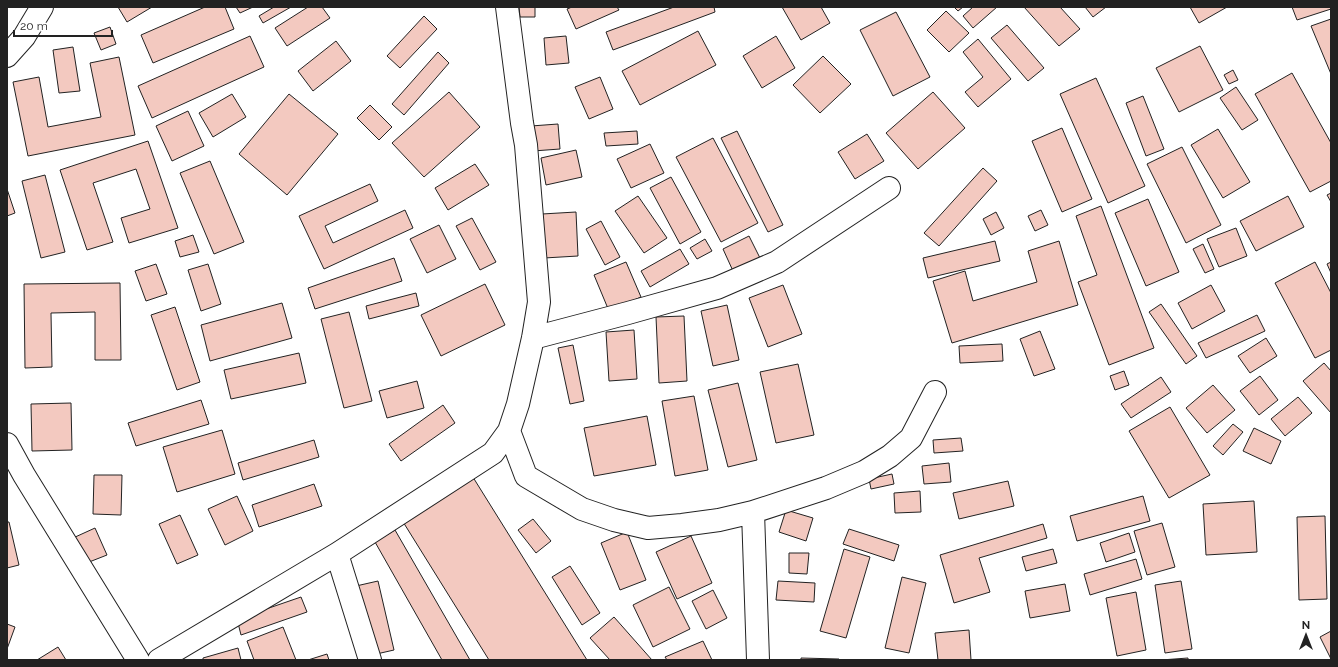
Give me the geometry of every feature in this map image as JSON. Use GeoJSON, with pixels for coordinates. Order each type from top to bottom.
{"type":"FeatureCollection","features":[{"type":"Feature","properties":{"kind":"street"},"geometry":{"type":"LineString","coordinates":[[7,56],[24,37],[42,7]]}},
{"type":"Feature","properties":{"kind":"street"},"geometry":{"type":"LineString","coordinates":[[159,660],[337,554],[493,454],[509,431],[518,404],[533,338],[539,302],[526,145],[507,7]]}},
{"type":"Feature","properties":{"kind":"street"},"geometry":{"type":"LineString","coordinates":[[533,338],[628,314],[717,288],[777,262],[888,188]]}},
{"type":"Feature","properties":{"kind":"street"},"geometry":{"type":"LineString","coordinates":[[509,431],[526,476],[582,509],[614,520],[648,528],[682,525],[719,520],[753,512],[826,488],[864,472],[890,456],[911,438],[935,392]]}},
{"type":"Feature","properties":{"kind":"street"},"geometry":{"type":"LineString","coordinates":[[7,444],[24,475],[138,660]]}},
{"type":"Feature","properties":{"kind":"street"},"geometry":{"type":"LineString","coordinates":[[753,512],[758,660]]}},
{"type":"Feature","properties":{"kind":"street"},"geometry":{"type":"LineString","coordinates":[[337,554],[370,660]]}},
{"type":"Feature","properties":{"kind":"building"},"geometry":{"type":"Polygon","coordinates":[[[118,7],[152,7],[127,22],[118,7]]]}},
{"type":"Feature","properties":{"kind":"building"},"geometry":{"type":"Polygon","coordinates":[[[205,7],[225,7],[234,29],[153,63],[141,35],[205,7]]]}},
{"type":"Feature","properties":{"kind":"building"},"geometry":{"type":"Polygon","coordinates":[[[236,7],[253,7],[240,13],[236,7]]]}},
{"type":"Feature","properties":{"kind":"building"},"geometry":{"type":"Polygon","coordinates":[[[274,7],[291,7],[263,23],[259,16],[274,7]]]}},
{"type":"Feature","properties":{"kind":"building"},"geometry":{"type":"Polygon","coordinates":[[[308,7],[322,7],[330,18],[287,46],[275,28],[308,7]]]}},
{"type":"Feature","properties":{"kind":"building"},"geometry":{"type":"Polygon","coordinates":[[[519,7],[535,7],[535,17],[520,17],[519,7]]]}},
{"type":"Feature","properties":{"kind":"building"},"geometry":{"type":"Polygon","coordinates":[[[572,7],[617,7],[619,10],[576,29],[567,9],[572,7]]]}},
{"type":"Feature","properties":{"kind":"building"},"geometry":{"type":"Polygon","coordinates":[[[674,7],[714,7],[715,12],[613,50],[606,32],[674,7]]]}},
{"type":"Feature","properties":{"kind":"building"},"geometry":{"type":"Polygon","coordinates":[[[782,7],[821,7],[830,23],[801,40],[782,7]]]}},
{"type":"Feature","properties":{"kind":"building"},"geometry":{"type":"Polygon","coordinates":[[[954,7],[963,7],[958,11],[954,7]]]}},
{"type":"Feature","properties":{"kind":"building"},"geometry":{"type":"Polygon","coordinates":[[[973,7],[997,7],[973,28],[963,16],[973,7]]]}},
{"type":"Feature","properties":{"kind":"building"},"geometry":{"type":"Polygon","coordinates":[[[1024,7],[1060,7],[1080,29],[1059,46],[1024,7]]]}},
{"type":"Feature","properties":{"kind":"building"},"geometry":{"type":"Polygon","coordinates":[[[1085,7],[1106,7],[1093,17],[1085,7]]]}},
{"type":"Feature","properties":{"kind":"building"},"geometry":{"type":"Polygon","coordinates":[[[1190,7],[1227,7],[1199,23],[1190,7]]]}},
{"type":"Feature","properties":{"kind":"building"},"geometry":{"type":"Polygon","coordinates":[[[1292,7],[1331,7],[1331,9],[1297,20],[1292,7]]]}},
{"type":"Feature","properties":{"kind":"building"},"geometry":{"type":"Polygon","coordinates":[[[946,11],[969,33],[949,52],[927,30],[946,11]]]}},
{"type":"Feature","properties":{"kind":"building"},"geometry":{"type":"Polygon","coordinates":[[[896,12],[930,77],[893,96],[860,30],[896,12]]]}},
{"type":"Feature","properties":{"kind":"building"},"geometry":{"type":"Polygon","coordinates":[[[424,16],[437,29],[400,68],[387,56],[424,16]]]}},
{"type":"Feature","properties":{"kind":"building"},"geometry":{"type":"Polygon","coordinates":[[[1331,19],[1331,74],[1311,26],[1331,19]]]}},
{"type":"Feature","properties":{"kind":"building"},"geometry":{"type":"Polygon","coordinates":[[[1007,25],[1044,68],[1028,81],[991,38],[1007,25]]]}},
{"type":"Feature","properties":{"kind":"building"},"geometry":{"type":"Polygon","coordinates":[[[110,27],[116,44],[101,50],[94,33],[110,27]]]}},
{"type":"Feature","properties":{"kind":"building"},"geometry":{"type":"Polygon","coordinates":[[[698,31],[716,65],[640,105],[622,71],[698,31]]]}},
{"type":"Feature","properties":{"kind":"building"},"geometry":{"type":"Polygon","coordinates":[[[250,36],[264,67],[152,118],[138,86],[250,36]]]}},
{"type":"Feature","properties":{"kind":"building"},"geometry":{"type":"Polygon","coordinates":[[[566,36],[569,63],[546,65],[544,38],[566,36]]]}},
{"type":"Feature","properties":{"kind":"building"},"geometry":{"type":"Polygon","coordinates":[[[776,36],[795,68],[762,88],[743,56],[776,36]]]}},
{"type":"Feature","properties":{"kind":"building"},"geometry":{"type":"Polygon","coordinates":[[[978,39],[1011,79],[978,107],[965,92],[983,77],[963,52],[978,39]]]}},
{"type":"Feature","properties":{"kind":"building"},"geometry":{"type":"Polygon","coordinates":[[[336,41],[351,61],[313,91],[298,71],[336,41]]]}},
{"type":"Feature","properties":{"kind":"building"},"geometry":{"type":"Polygon","coordinates":[[[1200,46],[1223,90],[1179,112],[1156,68],[1200,46]]]}},
{"type":"Feature","properties":{"kind":"building"},"geometry":{"type":"Polygon","coordinates":[[[73,47],[80,91],[59,93],[53,50],[73,47]]]}},
{"type":"Feature","properties":{"kind":"building"},"geometry":{"type":"Polygon","coordinates":[[[438,52],[449,63],[404,115],[392,104],[438,52]]]}},
{"type":"Feature","properties":{"kind":"building"},"geometry":{"type":"Polygon","coordinates":[[[823,56],[851,84],[820,113],[793,85],[823,56]]]}},
{"type":"Feature","properties":{"kind":"building"},"geometry":{"type":"Polygon","coordinates":[[[119,57],[135,135],[28,156],[13,82],[39,77],[48,127],[101,117],[90,63],[119,57]]]}},
{"type":"Feature","properties":{"kind":"building"},"geometry":{"type":"Polygon","coordinates":[[[1233,70],[1238,80],[1229,84],[1224,75],[1233,70]]]}},
{"type":"Feature","properties":{"kind":"building"},"geometry":{"type":"Polygon","coordinates":[[[1292,73],[1331,143],[1331,181],[1310,192],[1255,94],[1292,73]]]}},
{"type":"Feature","properties":{"kind":"building"},"geometry":{"type":"Polygon","coordinates":[[[600,77],[613,109],[589,119],[575,87],[600,77]]]}},
{"type":"Feature","properties":{"kind":"building"},"geometry":{"type":"Polygon","coordinates":[[[1096,78],[1145,186],[1108,203],[1060,94],[1096,78]]]}},
{"type":"Feature","properties":{"kind":"building"},"geometry":{"type":"Polygon","coordinates":[[[1236,87],[1258,120],[1242,130],[1220,98],[1236,87]]]}},
{"type":"Feature","properties":{"kind":"building"},"geometry":{"type":"Polygon","coordinates":[[[449,92],[480,127],[424,177],[392,143],[449,92]]]}},
{"type":"Feature","properties":{"kind":"building"},"geometry":{"type":"Polygon","coordinates":[[[933,92],[965,128],[918,169],[886,133],[933,92]]]}},
{"type":"Feature","properties":{"kind":"building"},"geometry":{"type":"Polygon","coordinates":[[[232,94],[246,117],[213,137],[199,113],[232,94]]]}},
{"type":"Feature","properties":{"kind":"building"},"geometry":{"type":"Polygon","coordinates":[[[289,94],[338,134],[287,195],[239,154],[289,94]]]}},
{"type":"Feature","properties":{"kind":"building"},"geometry":{"type":"Polygon","coordinates":[[[1143,96],[1164,149],[1146,156],[1126,103],[1143,96]]]}},
{"type":"Feature","properties":{"kind":"building"},"geometry":{"type":"Polygon","coordinates":[[[370,105],[392,127],[379,140],[357,118],[370,105]]]}},
{"type":"Feature","properties":{"kind":"building"},"geometry":{"type":"Polygon","coordinates":[[[188,111],[204,146],[172,161],[156,126],[188,111]]]}},
{"type":"Feature","properties":{"kind":"building"},"geometry":{"type":"Polygon","coordinates":[[[558,124],[560,149],[533,151],[531,126],[558,124]]]}},
{"type":"Feature","properties":{"kind":"building"},"geometry":{"type":"Polygon","coordinates":[[[1062,128],[1092,199],[1062,212],[1032,141],[1062,128]]]}},
{"type":"Feature","properties":{"kind":"building"},"geometry":{"type":"Polygon","coordinates":[[[1218,129],[1250,182],[1223,198],[1191,145],[1218,129]]]}},
{"type":"Feature","properties":{"kind":"building"},"geometry":{"type":"Polygon","coordinates":[[[637,131],[638,144],[606,146],[604,133],[637,131]]]}},
{"type":"Feature","properties":{"kind":"building"},"geometry":{"type":"Polygon","coordinates":[[[737,131],[783,225],[768,232],[721,138],[737,131]]]}},
{"type":"Feature","properties":{"kind":"building"},"geometry":{"type":"Polygon","coordinates":[[[867,134],[884,161],[855,179],[838,152],[867,134]]]}},
{"type":"Feature","properties":{"kind":"building"},"geometry":{"type":"Polygon","coordinates":[[[713,138],[758,223],[721,242],[676,157],[713,138]]]}},
{"type":"Feature","properties":{"kind":"building"},"geometry":{"type":"Polygon","coordinates":[[[148,141],[178,228],[129,243],[121,218],[150,209],[136,169],[93,183],[113,242],[87,250],[60,170],[148,141]]]}},
{"type":"Feature","properties":{"kind":"building"},"geometry":{"type":"Polygon","coordinates":[[[650,144],[664,173],[631,188],[617,159],[650,144]]]}},
{"type":"Feature","properties":{"kind":"building"},"geometry":{"type":"Polygon","coordinates":[[[1182,147],[1221,225],[1186,243],[1147,164],[1182,147]]]}},
{"type":"Feature","properties":{"kind":"building"},"geometry":{"type":"Polygon","coordinates":[[[576,150],[582,177],[546,185],[541,158],[576,150]]]}},
{"type":"Feature","properties":{"kind":"building"},"geometry":{"type":"Polygon","coordinates":[[[210,161],[244,242],[214,254],[180,173],[210,161]]]}},
{"type":"Feature","properties":{"kind":"building"},"geometry":{"type":"Polygon","coordinates":[[[475,164],[489,185],[448,210],[435,188],[475,164]]]}},
{"type":"Feature","properties":{"kind":"building"},"geometry":{"type":"Polygon","coordinates":[[[983,168],[997,181],[939,246],[924,233],[983,168]]]}},
{"type":"Feature","properties":{"kind":"building"},"geometry":{"type":"Polygon","coordinates":[[[45,175],[65,252],[41,258],[22,181],[45,175]]]}},
{"type":"Feature","properties":{"kind":"building"},"geometry":{"type":"Polygon","coordinates":[[[671,177],[701,232],[680,244],[650,188],[671,177]]]}},
{"type":"Feature","properties":{"kind":"building"},"geometry":{"type":"Polygon","coordinates":[[[370,184],[378,201],[325,226],[333,243],[405,210],[413,228],[324,269],[299,216],[370,184]]]}},
{"type":"Feature","properties":{"kind":"building"},"geometry":{"type":"Polygon","coordinates":[[[7,189],[15,213],[7,216],[7,189]]]}},
{"type":"Feature","properties":{"kind":"building"},"geometry":{"type":"Polygon","coordinates":[[[1331,193],[1331,202],[1327,195],[1331,193]]]}},
{"type":"Feature","properties":{"kind":"building"},"geometry":{"type":"Polygon","coordinates":[[[638,196],[667,238],[644,253],[615,211],[638,196]]]}},
{"type":"Feature","properties":{"kind":"building"},"geometry":{"type":"Polygon","coordinates":[[[1288,196],[1304,227],[1256,251],[1240,221],[1288,196]]]}},
{"type":"Feature","properties":{"kind":"building"},"geometry":{"type":"Polygon","coordinates":[[[1148,199],[1179,272],[1146,286],[1115,213],[1148,199]]]}},
{"type":"Feature","properties":{"kind":"building"},"geometry":{"type":"Polygon","coordinates":[[[1101,206],[1154,348],[1109,365],[1078,282],[1097,275],[1076,216],[1101,206]]]}},
{"type":"Feature","properties":{"kind":"building"},"geometry":{"type":"Polygon","coordinates":[[[1041,210],[1048,225],[1035,231],[1028,216],[1041,210]]]}},
{"type":"Feature","properties":{"kind":"building"},"geometry":{"type":"Polygon","coordinates":[[[576,212],[578,256],[544,258],[542,214],[576,212]]]}},
{"type":"Feature","properties":{"kind":"building"},"geometry":{"type":"Polygon","coordinates":[[[996,212],[1004,228],[991,235],[983,219],[996,212]]]}},
{"type":"Feature","properties":{"kind":"building"},"geometry":{"type":"Polygon","coordinates":[[[472,218],[496,262],[480,270],[456,226],[472,218]]]}},
{"type":"Feature","properties":{"kind":"building"},"geometry":{"type":"Polygon","coordinates":[[[601,221],[620,257],[605,265],[586,229],[601,221]]]}},
{"type":"Feature","properties":{"kind":"building"},"geometry":{"type":"Polygon","coordinates":[[[439,225],[456,259],[427,273],[410,239],[439,225]]]}},
{"type":"Feature","properties":{"kind":"building"},"geometry":{"type":"Polygon","coordinates":[[[1236,228],[1247,256],[1219,267],[1207,239],[1236,228]]]}},
{"type":"Feature","properties":{"kind":"building"},"geometry":{"type":"Polygon","coordinates":[[[193,235],[199,252],[180,257],[175,241],[193,235]]]}},
{"type":"Feature","properties":{"kind":"building"},"geometry":{"type":"Polygon","coordinates":[[[749,236],[760,258],[733,271],[723,249],[749,236]]]}},
{"type":"Feature","properties":{"kind":"building"},"geometry":{"type":"Polygon","coordinates":[[[705,239],[712,251],[697,259],[690,248],[705,239]]]}},
{"type":"Feature","properties":{"kind":"building"},"geometry":{"type":"Polygon","coordinates":[[[995,241],[1000,261],[928,278],[923,258],[995,241]]]}},
{"type":"Feature","properties":{"kind":"building"},"geometry":{"type":"Polygon","coordinates":[[[1059,241],[1078,305],[952,343],[933,281],[965,271],[973,301],[1037,282],[1028,251],[1059,241]]]}},
{"type":"Feature","properties":{"kind":"building"},"geometry":{"type":"Polygon","coordinates":[[[1203,244],[1214,269],[1205,273],[1193,249],[1203,244]]]}},
{"type":"Feature","properties":{"kind":"building"},"geometry":{"type":"Polygon","coordinates":[[[680,249],[689,264],[650,287],[641,271],[680,249]]]}},
{"type":"Feature","properties":{"kind":"building"},"geometry":{"type":"Polygon","coordinates":[[[394,258],[402,281],[315,309],[308,288],[394,258]]]}},
{"type":"Feature","properties":{"kind":"building"},"geometry":{"type":"Polygon","coordinates":[[[626,262],[641,297],[609,311],[594,275],[626,262]]]}},
{"type":"Feature","properties":{"kind":"building"},"geometry":{"type":"Polygon","coordinates":[[[1315,262],[1331,293],[1331,350],[1315,358],[1275,283],[1315,262]]]}},
{"type":"Feature","properties":{"kind":"building"},"geometry":{"type":"Polygon","coordinates":[[[1331,262],[1331,273],[1327,264],[1331,262]]]}},
{"type":"Feature","properties":{"kind":"building"},"geometry":{"type":"Polygon","coordinates":[[[156,264],[167,294],[146,301],[135,271],[156,264]]]}},
{"type":"Feature","properties":{"kind":"building"},"geometry":{"type":"Polygon","coordinates":[[[208,264],[221,304],[201,311],[188,270],[208,264]]]}},
{"type":"Feature","properties":{"kind":"building"},"geometry":{"type":"Polygon","coordinates":[[[120,283],[121,360],[95,360],[95,312],[51,313],[52,367],[25,368],[24,284],[120,283]]]}},
{"type":"Feature","properties":{"kind":"building"},"geometry":{"type":"Polygon","coordinates":[[[485,284],[505,325],[441,356],[421,315],[485,284]]]}},
{"type":"Feature","properties":{"kind":"building"},"geometry":{"type":"Polygon","coordinates":[[[783,285],[802,334],[768,347],[749,298],[783,285]]]}},
{"type":"Feature","properties":{"kind":"building"},"geometry":{"type":"Polygon","coordinates":[[[1211,285],[1225,311],[1192,329],[1178,303],[1211,285]]]}},
{"type":"Feature","properties":{"kind":"building"},"geometry":{"type":"Polygon","coordinates":[[[416,293],[419,306],[369,319],[366,306],[416,293]]]}},
{"type":"Feature","properties":{"kind":"building"},"geometry":{"type":"Polygon","coordinates":[[[282,303],[292,338],[210,361],[201,325],[282,303]]]}},
{"type":"Feature","properties":{"kind":"building"},"geometry":{"type":"Polygon","coordinates":[[[1161,304],[1197,356],[1186,364],[1149,312],[1161,304]]]}},
{"type":"Feature","properties":{"kind":"building"},"geometry":{"type":"Polygon","coordinates":[[[727,305],[739,360],[713,366],[701,311],[727,305]]]}},
{"type":"Feature","properties":{"kind":"building"},"geometry":{"type":"Polygon","coordinates":[[[175,307],[200,382],[177,390],[151,315],[175,307]]]}},
{"type":"Feature","properties":{"kind":"building"},"geometry":{"type":"Polygon","coordinates":[[[349,312],[372,401],[344,408],[321,319],[349,312]]]}},
{"type":"Feature","properties":{"kind":"building"},"geometry":{"type":"Polygon","coordinates":[[[1257,315],[1265,331],[1206,358],[1198,343],[1257,315]]]}},
{"type":"Feature","properties":{"kind":"building"},"geometry":{"type":"Polygon","coordinates":[[[684,316],[687,381],[659,383],[656,317],[684,316]]]}},
{"type":"Feature","properties":{"kind":"building"},"geometry":{"type":"Polygon","coordinates":[[[634,330],[637,379],[609,381],[606,332],[634,330]]]}},
{"type":"Feature","properties":{"kind":"building"},"geometry":{"type":"Polygon","coordinates":[[[1040,331],[1055,369],[1034,376],[1020,339],[1040,331]]]}},
{"type":"Feature","properties":{"kind":"building"},"geometry":{"type":"Polygon","coordinates":[[[1266,338],[1277,356],[1250,373],[1238,356],[1266,338]]]}},
{"type":"Feature","properties":{"kind":"building"},"geometry":{"type":"Polygon","coordinates":[[[1002,344],[1003,361],[960,363],[959,346],[1002,344]]]}},
{"type":"Feature","properties":{"kind":"building"},"geometry":{"type":"Polygon","coordinates":[[[573,345],[584,401],[570,404],[558,348],[573,345]]]}},
{"type":"Feature","properties":{"kind":"building"},"geometry":{"type":"Polygon","coordinates":[[[299,353],[306,383],[231,399],[224,370],[299,353]]]}},
{"type":"Feature","properties":{"kind":"building"},"geometry":{"type":"Polygon","coordinates":[[[1324,363],[1331,371],[1331,413],[1303,381],[1324,363]]]}},
{"type":"Feature","properties":{"kind":"building"},"geometry":{"type":"Polygon","coordinates":[[[798,364],[814,435],[776,443],[760,372],[798,364]]]}},
{"type":"Feature","properties":{"kind":"building"},"geometry":{"type":"Polygon","coordinates":[[[1124,371],[1129,385],[1115,390],[1110,376],[1124,371]]]}},
{"type":"Feature","properties":{"kind":"building"},"geometry":{"type":"Polygon","coordinates":[[[1260,376],[1278,400],[1259,415],[1240,391],[1260,376]]]}},
{"type":"Feature","properties":{"kind":"building"},"geometry":{"type":"Polygon","coordinates":[[[1161,377],[1171,392],[1131,418],[1121,404],[1161,377]]]}},
{"type":"Feature","properties":{"kind":"building"},"geometry":{"type":"Polygon","coordinates":[[[417,381],[424,408],[387,418],[379,391],[417,381]]]}},
{"type":"Feature","properties":{"kind":"building"},"geometry":{"type":"Polygon","coordinates":[[[738,383],[757,460],[728,467],[708,390],[738,383]]]}},
{"type":"Feature","properties":{"kind":"building"},"geometry":{"type":"Polygon","coordinates":[[[1213,385],[1235,410],[1207,433],[1186,408],[1213,385]]]}},
{"type":"Feature","properties":{"kind":"building"},"geometry":{"type":"Polygon","coordinates":[[[694,396],[708,470],[675,476],[662,401],[694,396]]]}},
{"type":"Feature","properties":{"kind":"building"},"geometry":{"type":"Polygon","coordinates":[[[1298,397],[1312,413],[1285,436],[1271,419],[1298,397]]]}},
{"type":"Feature","properties":{"kind":"building"},"geometry":{"type":"Polygon","coordinates":[[[201,400],[209,424],[136,446],[128,423],[201,400]]]}},
{"type":"Feature","properties":{"kind":"building"},"geometry":{"type":"Polygon","coordinates":[[[71,403],[72,450],[32,451],[31,404],[71,403]]]}},
{"type":"Feature","properties":{"kind":"building"},"geometry":{"type":"Polygon","coordinates":[[[443,405],[455,423],[401,461],[389,444],[443,405]]]}},
{"type":"Feature","properties":{"kind":"building"},"geometry":{"type":"Polygon","coordinates":[[[1170,407],[1210,475],[1169,498],[1129,431],[1170,407]]]}},
{"type":"Feature","properties":{"kind":"building"},"geometry":{"type":"Polygon","coordinates":[[[647,416],[656,465],[594,476],[584,428],[647,416]]]}},
{"type":"Feature","properties":{"kind":"building"},"geometry":{"type":"Polygon","coordinates":[[[1233,424],[1243,432],[1223,455],[1213,446],[1233,424]]]}},
{"type":"Feature","properties":{"kind":"building"},"geometry":{"type":"Polygon","coordinates":[[[1254,428],[1281,441],[1271,464],[1243,451],[1254,428]]]}},
{"type":"Feature","properties":{"kind":"building"},"geometry":{"type":"Polygon","coordinates":[[[222,430],[235,474],[177,492],[163,447],[222,430]]]}},
{"type":"Feature","properties":{"kind":"building"},"geometry":{"type":"Polygon","coordinates":[[[961,438],[963,451],[934,453],[933,440],[961,438]]]}},
{"type":"Feature","properties":{"kind":"building"},"geometry":{"type":"Polygon","coordinates":[[[314,440],[319,457],[243,480],[238,463],[314,440]]]}},
{"type":"Feature","properties":{"kind":"building"},"geometry":{"type":"Polygon","coordinates":[[[949,463],[951,482],[924,484],[922,466],[949,463]]]}},
{"type":"Feature","properties":{"kind":"building"},"geometry":{"type":"Polygon","coordinates":[[[471,474],[587,660],[489,660],[400,517],[471,474]]]}},
{"type":"Feature","properties":{"kind":"building"},"geometry":{"type":"Polygon","coordinates":[[[892,474],[894,484],[871,489],[869,479],[892,474]]]}},
{"type":"Feature","properties":{"kind":"building"},"geometry":{"type":"Polygon","coordinates":[[[94,475],[122,475],[121,515],[93,514],[94,475]]]}},
{"type":"Feature","properties":{"kind":"building"},"geometry":{"type":"Polygon","coordinates":[[[1008,481],[1014,506],[959,519],[953,493],[1008,481]]]}},
{"type":"Feature","properties":{"kind":"building"},"geometry":{"type":"Polygon","coordinates":[[[314,484],[322,506],[259,527],[252,505],[314,484]]]}},
{"type":"Feature","properties":{"kind":"building"},"geometry":{"type":"Polygon","coordinates":[[[920,491],[921,512],[895,513],[894,493],[920,491]]]}},
{"type":"Feature","properties":{"kind":"building"},"geometry":{"type":"Polygon","coordinates":[[[237,496],[253,531],[225,545],[208,509],[237,496]]]}},
{"type":"Feature","properties":{"kind":"building"},"geometry":{"type":"Polygon","coordinates":[[[1143,496],[1150,521],[1077,541],[1070,516],[1143,496]]]}},
{"type":"Feature","properties":{"kind":"building"},"geometry":{"type":"Polygon","coordinates":[[[1254,501],[1257,552],[1206,555],[1203,504],[1254,501]]]}},
{"type":"Feature","properties":{"kind":"building"},"geometry":{"type":"Polygon","coordinates":[[[786,510],[813,518],[806,541],[779,532],[786,510]]]}},
{"type":"Feature","properties":{"kind":"building"},"geometry":{"type":"Polygon","coordinates":[[[180,515],[198,555],[177,564],[159,524],[180,515]]]}},
{"type":"Feature","properties":{"kind":"building"},"geometry":{"type":"Polygon","coordinates":[[[1325,516],[1327,599],[1299,600],[1297,517],[1325,516]]]}},
{"type":"Feature","properties":{"kind":"building"},"geometry":{"type":"Polygon","coordinates":[[[533,519],[551,541],[536,553],[518,530],[533,519]]]}},
{"type":"Feature","properties":{"kind":"building"},"geometry":{"type":"Polygon","coordinates":[[[7,522],[9,522],[19,565],[7,568],[7,522]]]}},
{"type":"Feature","properties":{"kind":"building"},"geometry":{"type":"Polygon","coordinates":[[[1162,523],[1175,567],[1147,575],[1134,531],[1162,523]]]}},
{"type":"Feature","properties":{"kind":"building"},"geometry":{"type":"Polygon","coordinates":[[[1043,524],[1047,538],[979,558],[990,592],[954,603],[940,555],[1043,524]]]}},
{"type":"Feature","properties":{"kind":"building"},"geometry":{"type":"Polygon","coordinates":[[[95,528],[107,555],[84,564],[73,538],[95,528]]]}},
{"type":"Feature","properties":{"kind":"building"},"geometry":{"type":"Polygon","coordinates":[[[849,529],[899,545],[894,561],[843,544],[849,529]]]}},
{"type":"Feature","properties":{"kind":"building"},"geometry":{"type":"Polygon","coordinates":[[[395,530],[470,660],[442,660],[375,542],[395,530]]]}},
{"type":"Feature","properties":{"kind":"building"},"geometry":{"type":"Polygon","coordinates":[[[627,532],[646,580],[620,590],[601,543],[627,532]]]}},
{"type":"Feature","properties":{"kind":"building"},"geometry":{"type":"Polygon","coordinates":[[[1129,533],[1135,552],[1106,562],[1100,543],[1129,533]]]}},
{"type":"Feature","properties":{"kind":"building"},"geometry":{"type":"Polygon","coordinates":[[[691,536],[712,583],[677,599],[656,552],[691,536]]]}},
{"type":"Feature","properties":{"kind":"building"},"geometry":{"type":"Polygon","coordinates":[[[844,549],[870,557],[846,638],[820,631],[844,549]]]}},
{"type":"Feature","properties":{"kind":"building"},"geometry":{"type":"Polygon","coordinates":[[[1053,549],[1057,563],[1026,571],[1022,557],[1053,549]]]}},
{"type":"Feature","properties":{"kind":"building"},"geometry":{"type":"Polygon","coordinates":[[[789,553],[809,553],[807,574],[789,573],[789,553]]]}},
{"type":"Feature","properties":{"kind":"building"},"geometry":{"type":"Polygon","coordinates":[[[1136,559],[1142,579],[1090,595],[1084,574],[1136,559]]]}},
{"type":"Feature","properties":{"kind":"building"},"geometry":{"type":"Polygon","coordinates":[[[570,566],[600,613],[582,625],[552,577],[570,566]]]}},
{"type":"Feature","properties":{"kind":"building"},"geometry":{"type":"Polygon","coordinates":[[[902,577],[926,583],[909,653],[885,648],[902,577]]]}},
{"type":"Feature","properties":{"kind":"building"},"geometry":{"type":"Polygon","coordinates":[[[378,581],[394,650],[372,655],[356,586],[378,581]]]}},
{"type":"Feature","properties":{"kind":"building"},"geometry":{"type":"Polygon","coordinates":[[[778,581],[815,583],[814,602],[776,600],[778,581]]]}},
{"type":"Feature","properties":{"kind":"building"},"geometry":{"type":"Polygon","coordinates":[[[1181,581],[1192,649],[1165,653],[1155,585],[1181,581]]]}},
{"type":"Feature","properties":{"kind":"building"},"geometry":{"type":"Polygon","coordinates":[[[1065,584],[1070,611],[1030,618],[1025,591],[1065,584]]]}},
{"type":"Feature","properties":{"kind":"building"},"geometry":{"type":"Polygon","coordinates":[[[669,587],[690,629],[653,647],[633,605],[669,587]]]}},
{"type":"Feature","properties":{"kind":"building"},"geometry":{"type":"Polygon","coordinates":[[[713,590],[727,618],[706,629],[692,601],[713,590]]]}},
{"type":"Feature","properties":{"kind":"building"},"geometry":{"type":"Polygon","coordinates":[[[1136,592],[1146,650],[1117,656],[1106,598],[1136,592]]]}},
{"type":"Feature","properties":{"kind":"building"},"geometry":{"type":"Polygon","coordinates":[[[301,597],[307,612],[241,635],[237,619],[301,597]]]}},
{"type":"Feature","properties":{"kind":"building"},"geometry":{"type":"Polygon","coordinates":[[[614,617],[652,660],[610,660],[590,638],[614,617]]]}},
{"type":"Feature","properties":{"kind":"building"},"geometry":{"type":"Polygon","coordinates":[[[7,624],[15,627],[7,649],[7,624]]]}},
{"type":"Feature","properties":{"kind":"building"},"geometry":{"type":"Polygon","coordinates":[[[283,627],[296,660],[254,660],[247,641],[283,627]]]}},
{"type":"Feature","properties":{"kind":"building"},"geometry":{"type":"Polygon","coordinates":[[[969,630],[971,660],[938,660],[935,633],[969,630]]]}},
{"type":"Feature","properties":{"kind":"building"},"geometry":{"type":"Polygon","coordinates":[[[1331,631],[1331,659],[1320,637],[1331,631]]]}},
{"type":"Feature","properties":{"kind":"building"},"geometry":{"type":"Polygon","coordinates":[[[703,641],[712,660],[667,660],[665,657],[703,641]]]}},
{"type":"Feature","properties":{"kind":"building"},"geometry":{"type":"Polygon","coordinates":[[[58,647],[66,660],[37,660],[58,647]]]}},
{"type":"Feature","properties":{"kind":"building"},"geometry":{"type":"Polygon","coordinates":[[[238,648],[241,660],[203,660],[203,658],[238,648]]]}},
{"type":"Feature","properties":{"kind":"building"},"geometry":{"type":"Polygon","coordinates":[[[327,654],[329,660],[308,660],[327,654]]]}},
{"type":"Feature","properties":{"kind":"building"},"geometry":{"type":"Polygon","coordinates":[[[801,658],[839,659],[839,660],[801,660],[801,658]]]}},
{"type":"Feature","properties":{"kind":"building"},"geometry":{"type":"Polygon","coordinates":[[[1188,658],[1188,660],[1161,660],[1188,658]]]}}]}
